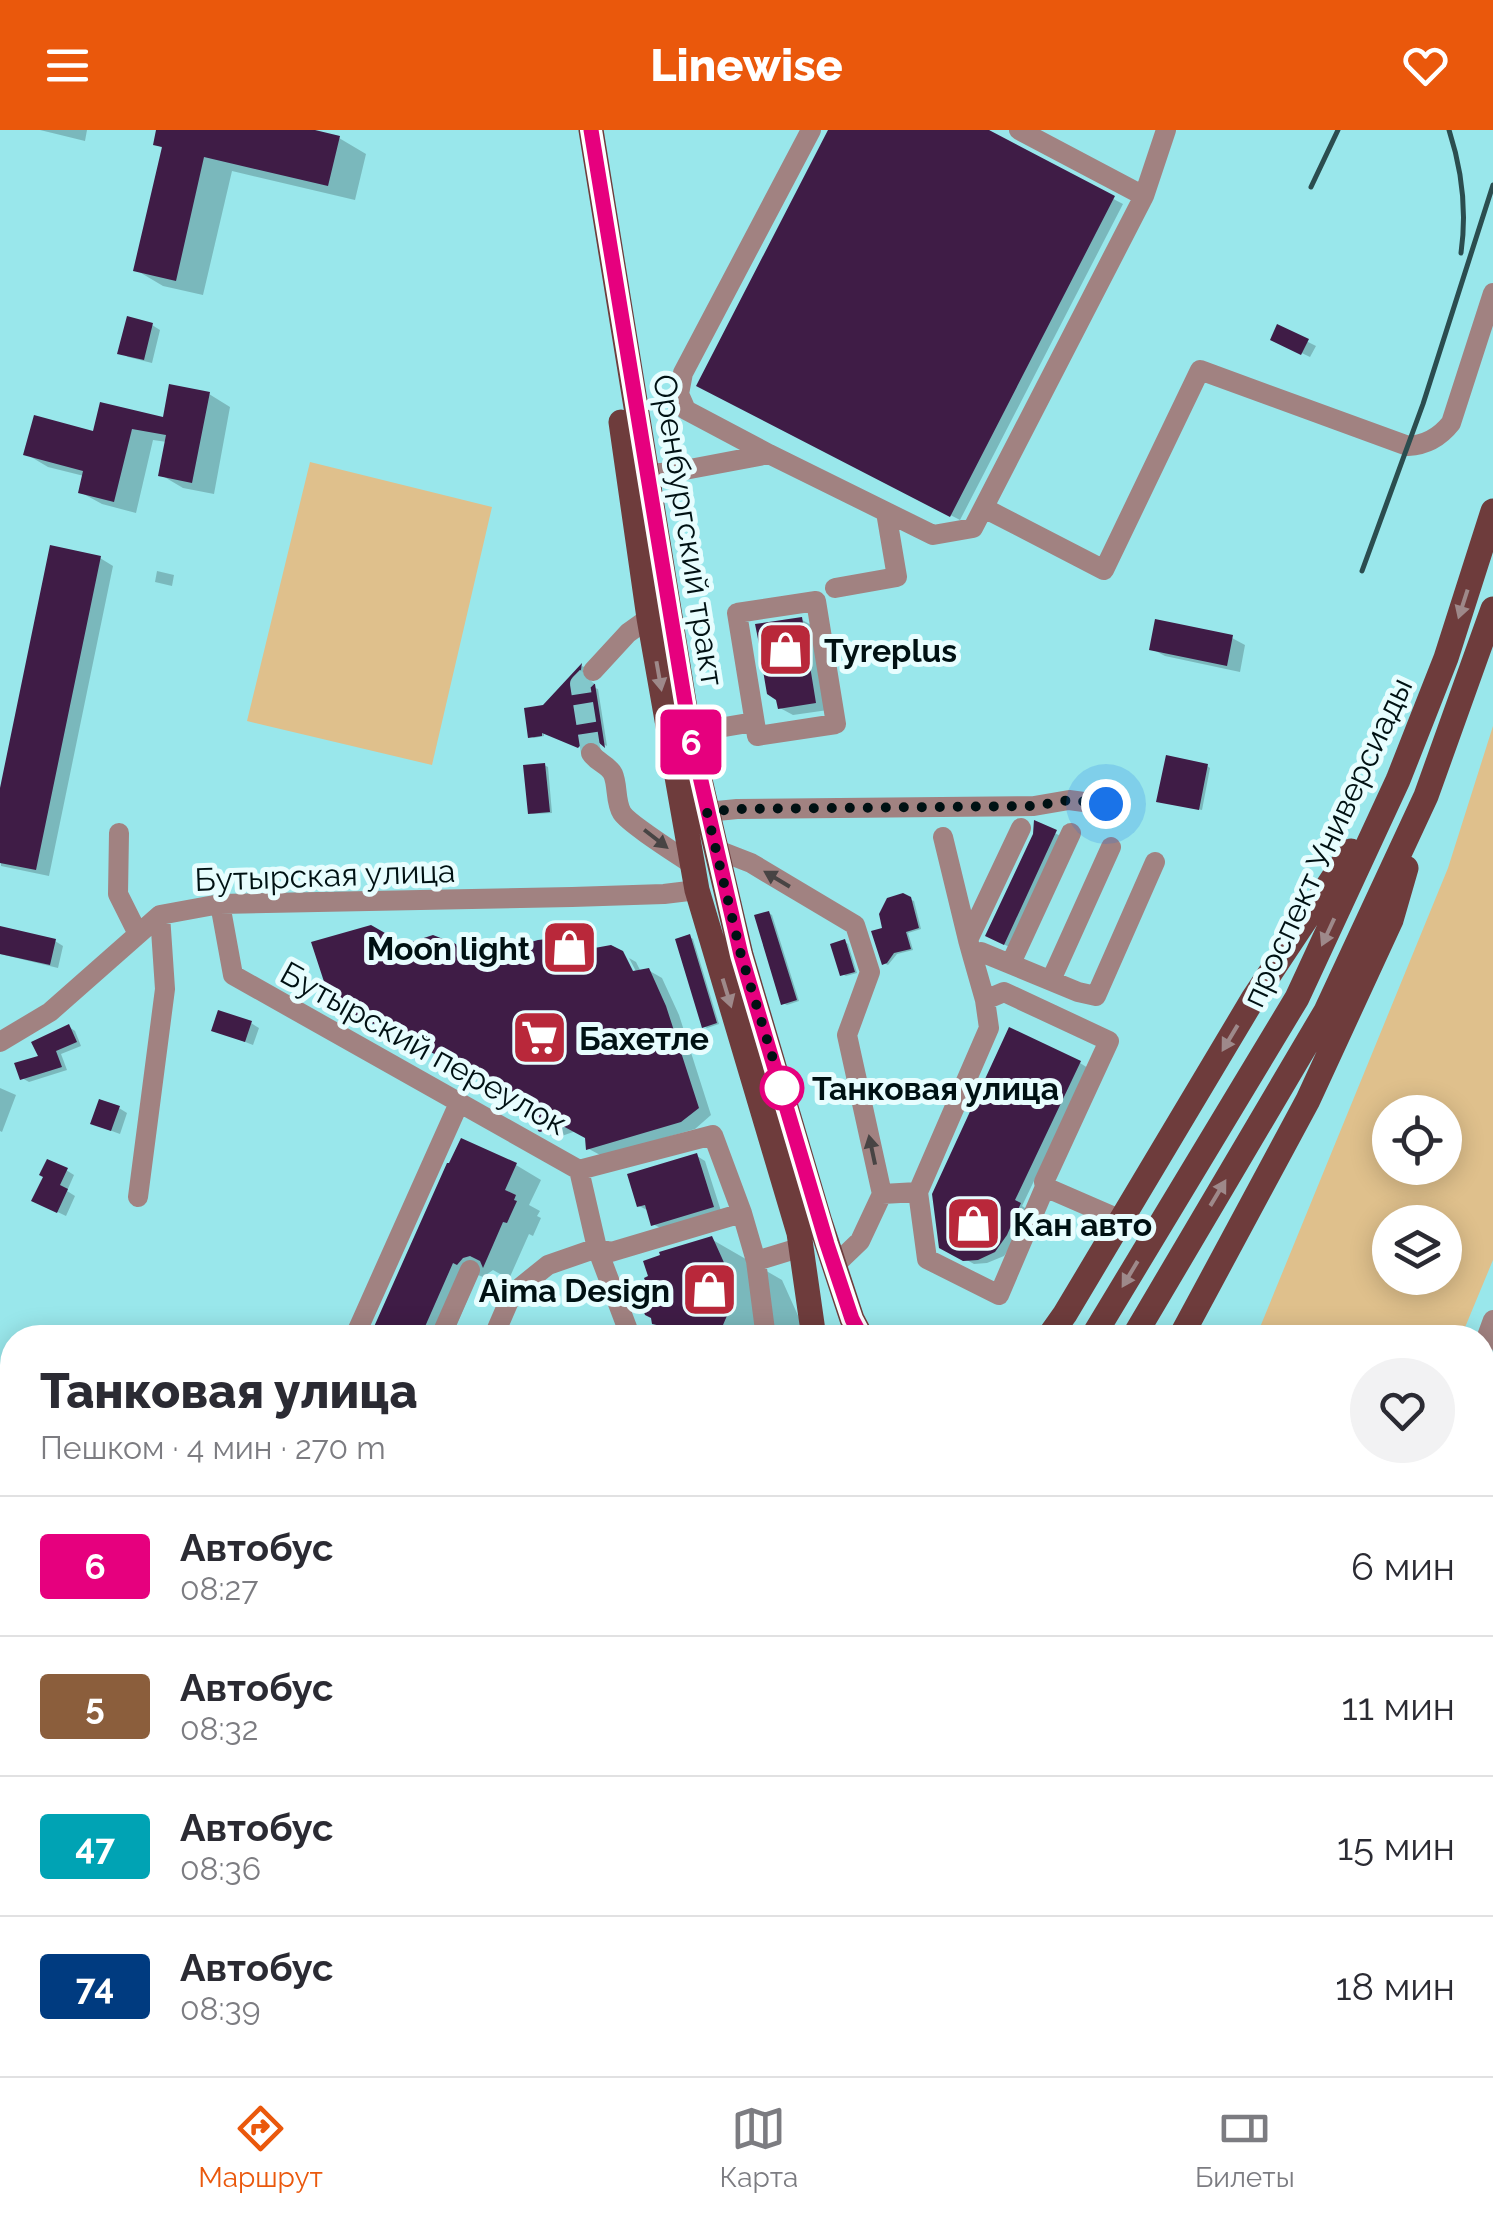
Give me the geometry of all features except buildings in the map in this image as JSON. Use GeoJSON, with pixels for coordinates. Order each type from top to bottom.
{"type":"FeatureCollection","features":[{"type":"Feature","properties":{"kind":"main road","name":"Оренбургский тракт"},"geometry":{"type":"LineString","coordinates":[[576,130],[648,618],[694,877],[802,1247],[812,1325]]}},
{"type":"Feature","properties":{"kind":"main road","name":"Оренбургский тракт"},"geometry":{"type":"LineString","coordinates":[[591,130],[690,733],[707,812],[741,955],[855,1325]]}},
{"type":"Feature","properties":{"kind":"main road","name":"проспект Универсиады"},"geometry":{"type":"LineString","coordinates":[[1099,1325],[1298,998],[1398,780],[1446,658],[1493,511]]}},
{"type":"Feature","properties":{"kind":"main road","name":"проспект Универсиады"},"geometry":{"type":"LineString","coordinates":[[1141,1325],[1326,1011],[1426,796],[1493,609]]}},
{"type":"Feature","properties":{"kind":"main road"},"geometry":{"type":"LineString","coordinates":[[1058,1325],[1253,1000],[1398,780]]}},
{"type":"Feature","properties":{"kind":"main road"},"geometry":{"type":"LineString","coordinates":[[1187,1325],[1308,1100],[1391,920],[1426,796]]}},
{"type":"Feature","properties":{"kind":"street"},"geometry":{"type":"LineString","coordinates":[[812,130],[684,373],[678,394],[686,410],[933,535],[973,528],[1144,196],[1166,130]]}},
{"type":"Feature","properties":{"kind":"street"},"geometry":{"type":"LineString","coordinates":[[1019,130],[1144,196]]}},
{"type":"Feature","properties":{"kind":"street"},"geometry":{"type":"LineString","coordinates":[[984,508],[1104,570],[1200,370],[1408,446],[1429,442],[1451,423],[1493,293]]}},
{"type":"Feature","properties":{"kind":"street"},"geometry":{"type":"LineString","coordinates":[[647,474],[770,454]]}},
{"type":"Feature","properties":{"kind":"street"},"geometry":{"type":"LineString","coordinates":[[835,588],[898,577],[886,512]]}},
{"type":"Feature","properties":{"kind":"street"},"geometry":{"type":"LineString","coordinates":[[816,601],[836,724],[756,736],[754,722],[737,613],[816,601]]}},
{"type":"Feature","properties":{"kind":"street"},"geometry":{"type":"LineString","coordinates":[[593,671],[628,633],[648,618]]}},
{"type":"Feature","properties":{"kind":"street"},"geometry":{"type":"LineString","coordinates":[[690,733],[754,722]]}},
{"type":"Feature","properties":{"kind":"street"},"geometry":{"type":"LineString","coordinates":[[591,753],[597,763],[614,775],[622,813],[668,849],[694,877]]}},
{"type":"Feature","properties":{"kind":"street"},"geometry":{"type":"LineString","coordinates":[[707,812],[1034,806],[1069,800],[1106,804]]}},
{"type":"Feature","properties":{"kind":"street"},"geometry":{"type":"LineString","coordinates":[[971,949],[1021,828]]}},
{"type":"Feature","properties":{"kind":"street"},"geometry":{"type":"LineString","coordinates":[[119,833],[118,894],[138,934]]}},
{"type":"Feature","properties":{"kind":"street"},"geometry":{"type":"LineString","coordinates":[[1011,963],[1072,833]]}},
{"type":"Feature","properties":{"kind":"street"},"geometry":{"type":"LineString","coordinates":[[943,836],[988,1028],[918,1192],[927,1259],[998,1294],[1109,1041],[1004,992],[984,1000]]}},
{"type":"Feature","properties":{"kind":"street"},"geometry":{"type":"LineString","coordinates":[[715,848],[752,863],[854,925],[870,972],[847,1034],[882,1194],[860,1241],[834,1266]]}},
{"type":"Feature","properties":{"kind":"street"},"geometry":{"type":"LineString","coordinates":[[1051,980],[1112,848]]}},
{"type":"Feature","properties":{"kind":"street"},"geometry":{"type":"LineString","coordinates":[[971,949],[1096,996],[1155,862]]}},
{"type":"Feature","properties":{"kind":"street","name":"Бутырская улица"},"geometry":{"type":"LineString","coordinates":[[4,1036],[50,1012],[160,915],[220,904],[664,894],[694,877]]}},
{"type":"Feature","properties":{"kind":"street","name":"Бутырский переулок"},"geometry":{"type":"LineString","coordinates":[[220,904],[233,975],[579,1170],[714,1135],[742,1213]]}},
{"type":"Feature","properties":{"kind":"street"},"geometry":{"type":"LineString","coordinates":[[138,1197],[165,988],[160,915]]}},
{"type":"Feature","properties":{"kind":"street"},"geometry":{"type":"LineString","coordinates":[[360,1325],[459,1103]]}},
{"type":"Feature","properties":{"kind":"street"},"geometry":{"type":"LineString","coordinates":[[579,1170],[598,1248],[625,1325]]}},
{"type":"Feature","properties":{"kind":"street"},"geometry":{"type":"LineString","coordinates":[[1045,1187],[1122,1220]]}},
{"type":"Feature","properties":{"kind":"street"},"geometry":{"type":"LineString","coordinates":[[882,1194],[918,1192]]}},
{"type":"Feature","properties":{"kind":"street"},"geometry":{"type":"LineString","coordinates":[[499,1325],[512,1294],[548,1265],[598,1248],[611,1252],[742,1213],[756,1261],[764,1325]]}},
{"type":"Feature","properties":{"kind":"street"},"geometry":{"type":"LineString","coordinates":[[756,1261],[802,1247]]}},
{"type":"Feature","properties":{"kind":"street"},"geometry":{"type":"LineString","coordinates":[[446,1325],[470,1270]]}},
{"type":"Feature","properties":{"kind":"shaded area"},"geometry":{"type":"Polygon","coordinates":[[[310,462],[492,507],[432,765],[247,721],[310,462]]]}},
{"type":"Feature","properties":{"kind":"shaded area"},"geometry":{"type":"Polygon","coordinates":[[[1493,726],[1493,1260],[1466,1325],[1261,1325],[1448,868],[1493,726]]]}},
{"type":"Feature","properties":{"kind":"tunnel"},"geometry":{"type":"LineString","coordinates":[[591,753],[580,684],[593,671]]}},
{"type":"Feature","properties":{"kind":"railway"},"geometry":{"type":"LineString","coordinates":[[1311,187],[1338,130]]}},
{"type":"Feature","properties":{"kind":"railway"},"geometry":{"type":"LineString","coordinates":[[1449,130],[1462,191],[1461,253]]}},
{"type":"Feature","properties":{"kind":"railway"},"geometry":{"type":"LineString","coordinates":[[1362,571],[1423,404],[1493,185]]}},
{"type":"Feature","properties":{"kind":"bus line","name":"6"},"geometry":{"type":"LineString","coordinates":[[591,130],[690,733],[707,812],[741,955],[827,1244],[855,1325]]}},
{"type":"Feature","properties":{"kind":"place","name":"Tyreplus"},"geometry":{"type":"Point","coordinates":[785,650]}},
{"type":"Feature","properties":{"kind":"place","name":"Moon light"},"geometry":{"type":"Point","coordinates":[569,948]}},
{"type":"Feature","properties":{"kind":"place","name":"Бахетле"},"geometry":{"type":"Point","coordinates":[540,1038]}},
{"type":"Feature","properties":{"kind":"place","name":"Танковая улица"},"geometry":{"type":"Point","coordinates":[782,1088]}},
{"type":"Feature","properties":{"kind":"place","name":"Кан авто"},"geometry":{"type":"Point","coordinates":[974,1224]}},
{"type":"Feature","properties":{"kind":"place","name":"Aima Design"},"geometry":{"type":"Point","coordinates":[709,1290]}},
{"type":"Feature","properties":{"kind":"route"},"geometry":{"type":"LineString","coordinates":[[782,1088],[785,1098],[741,955],[707,812],[1034,806],[1069,800],[1106,804]]}}]}
